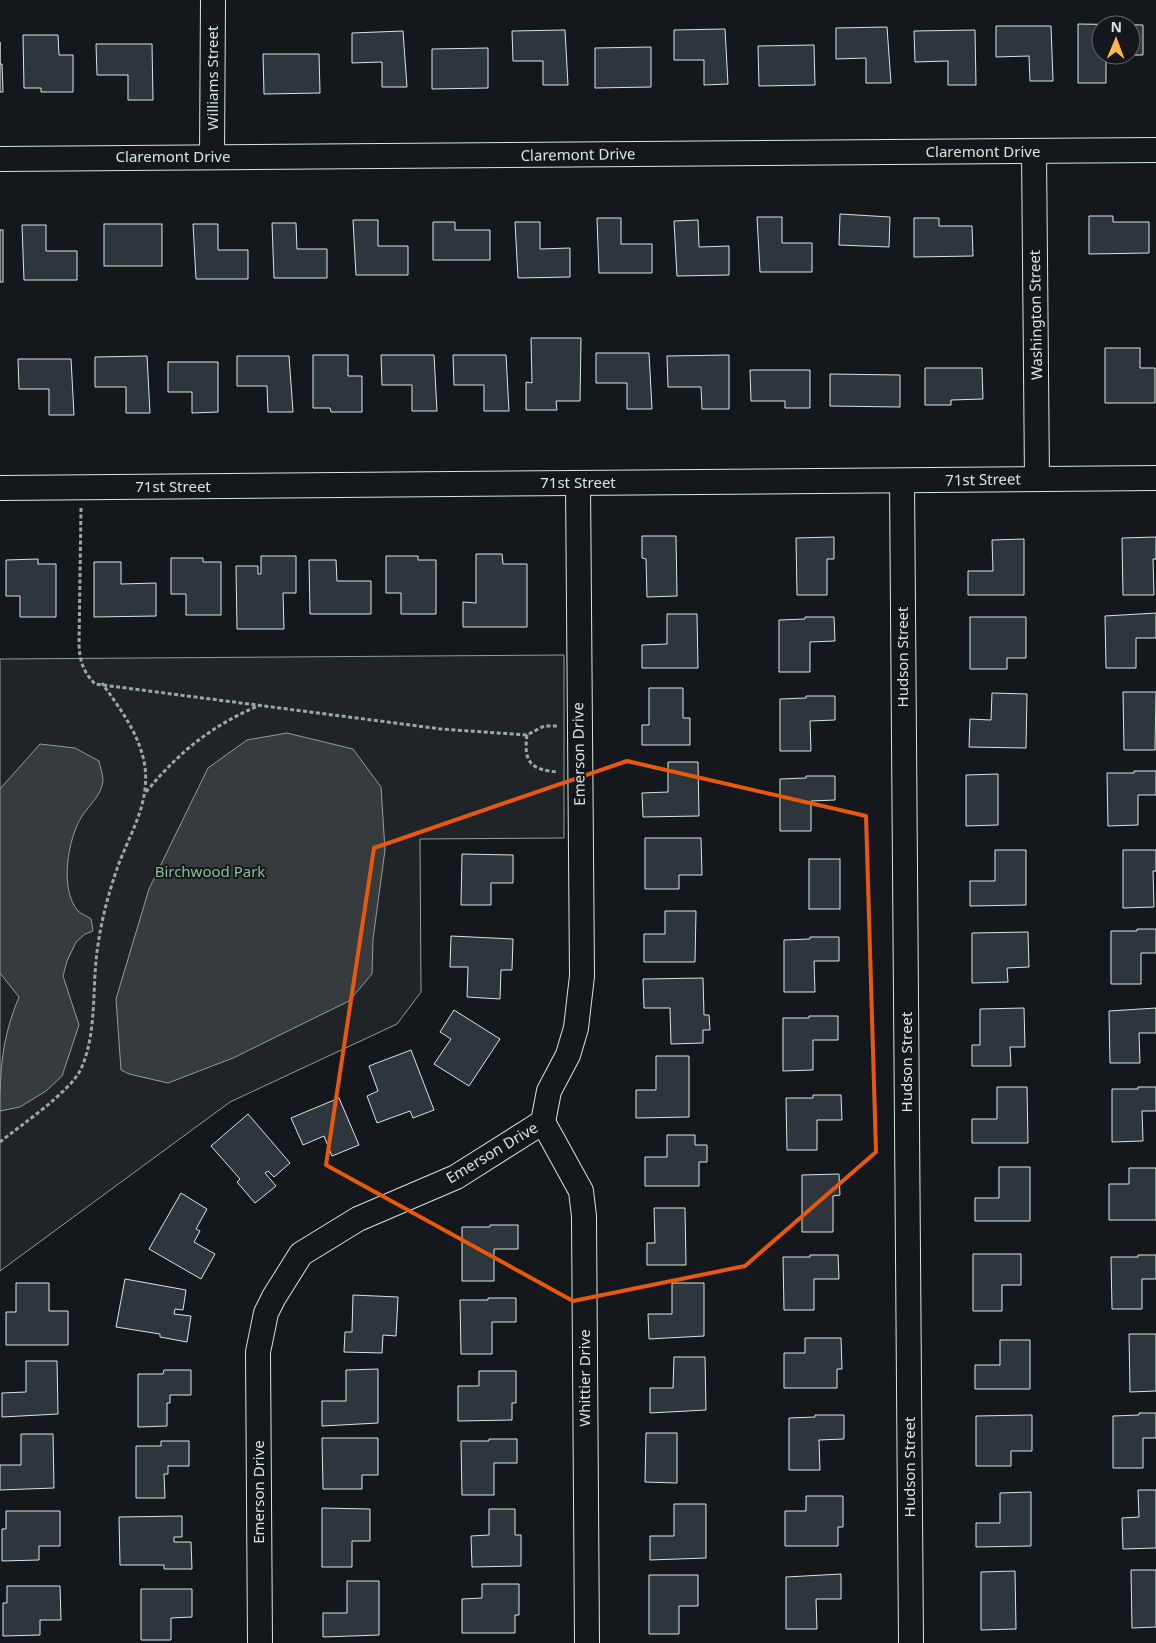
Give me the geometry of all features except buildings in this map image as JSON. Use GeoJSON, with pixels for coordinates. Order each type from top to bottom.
{"type":"FeatureCollection","features":[{"type":"Feature","properties":{"kind":"street","name":"Williams Street"},"geometry":{"type":"LineString","coordinates":[[212,157],[213,0]]}},
{"type":"Feature","properties":{"kind":"street","name":"Claremont Drive"},"geometry":{"type":"LineString","coordinates":[[0,159],[1156,150]]}},
{"type":"Feature","properties":{"kind":"street","name":"Washington Street"},"geometry":{"type":"LineString","coordinates":[[1034,151],[1037,479]]}},
{"type":"Feature","properties":{"kind":"street","name":"71st Street"},"geometry":{"type":"LineString","coordinates":[[0,488],[1156,478]]}},
{"type":"Feature","properties":{"kind":"street","name":"Hudson Street"},"geometry":{"type":"LineString","coordinates":[[902,481],[911,1643]]}},
{"type":"Feature","properties":{"kind":"street","name":"Emerson Drive"},"geometry":{"type":"LineString","coordinates":[[260,1643],[258,1352],[264,1319],[274,1297],[301,1254],[358,1219],[456,1177],[543,1122],[549,1091],[568,1055],[579,1012],[582,976],[578,484]]}},
{"type":"Feature","properties":{"kind":"street","name":"Whittier Drive"},"geometry":{"type":"LineString","coordinates":[[543,1122],[581,1191],[584,1216],[587,1643]]}},
{"type":"Feature","properties":{"kind":"path"},"geometry":{"type":"LineString","coordinates":[[82,487],[80,661],[86,674],[96,684],[101,683],[441,729],[527,735],[544,726],[579,727]]}},
{"type":"Feature","properties":{"kind":"path"},"geometry":{"type":"LineString","coordinates":[[0,1142],[66,1088],[80,1070],[88,1049],[93,1012],[97,951],[105,914],[114,877],[141,813],[146,793],[144,766],[136,735],[101,683]]}},
{"type":"Feature","properties":{"kind":"path"},"geometry":{"type":"LineString","coordinates":[[146,793],[166,768],[198,738],[232,717],[262,704]]}},
{"type":"Feature","properties":{"kind":"path"},"geometry":{"type":"LineString","coordinates":[[527,735],[525,752],[530,762],[541,771],[580,773]]}},
{"type":"Feature","properties":{"kind":"highlighted area"},"geometry":{"type":"Polygon","coordinates":[[[627,761],[866,816],[876,1152],[745,1266],[573,1301],[326,1165],[374,848],[627,761]]]}},
{"type":"Feature","properties":{"kind":"green space","name":"Birchwood Park"},"geometry":{"type":"Polygon","coordinates":[[[564,655],[564,838],[420,839],[421,992],[397,1024],[230,1102],[0,1271],[0,659],[564,655]]]}},
{"type":"Feature","properties":{"kind":"shaded area"},"geometry":{"type":"Polygon","coordinates":[[[287,733],[353,749],[381,787],[385,850],[373,939],[372,974],[349,1001],[233,1058],[168,1083],[129,1074],[121,1070],[116,999],[149,889],[208,768],[247,740],[287,733]]]}},
{"type":"Feature","properties":{"kind":"shaded area"},"geometry":{"type":"Polygon","coordinates":[[[40,744],[75,748],[99,761],[103,778],[102,785],[98,795],[77,825],[70,850],[67,877],[72,902],[78,911],[91,919],[93,931],[85,934],[76,942],[67,961],[63,976],[79,1025],[62,1076],[46,1091],[20,1107],[0,1111],[3,1053],[13,1012],[19,997],[0,973],[0,789],[40,744]]]}}]}
